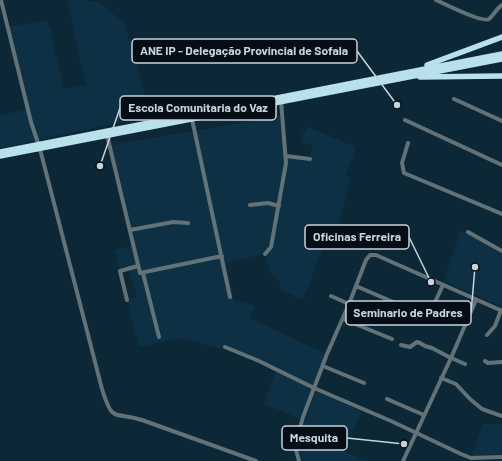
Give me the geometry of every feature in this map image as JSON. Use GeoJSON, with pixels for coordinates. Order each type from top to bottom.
{"type":"FeatureCollection","features":[{"type":"Feature","properties":{"kind":"highway"},"geometry":{"type":"LineString","coordinates":[[418,70],[502,37]]}},
{"type":"Feature","properties":{"kind":"highway"},"geometry":{"type":"LineString","coordinates":[[0,156],[39,146],[502,54]]}},
{"type":"Feature","properties":{"kind":"highway"},"geometry":{"type":"LineString","coordinates":[[0,152],[154,127],[502,59]]}},
{"type":"Feature","properties":{"kind":"highway"},"geometry":{"type":"LineString","coordinates":[[414,76],[502,77]]}},
{"type":"Feature","properties":{"kind":"street"},"geometry":{"type":"LineString","coordinates":[[1,0],[2,15],[39,146],[107,405],[111,412],[117,416],[142,420],[256,461]]}},
{"type":"Feature","properties":{"kind":"street"},"geometry":{"type":"LineString","coordinates":[[436,0],[477,18],[486,20],[490,18],[502,5]]}},
{"type":"Feature","properties":{"kind":"street"},"geometry":{"type":"LineString","coordinates":[[454,99],[502,121]]}},
{"type":"Feature","properties":{"kind":"street"},"geometry":{"type":"LineString","coordinates":[[265,254],[271,247],[286,163],[281,102]]}},
{"type":"Feature","properties":{"kind":"street"},"geometry":{"type":"LineString","coordinates":[[192,119],[230,297]]}},
{"type":"Feature","properties":{"kind":"street"},"geometry":{"type":"LineString","coordinates":[[405,120],[502,165]]}},
{"type":"Feature","properties":{"kind":"street"},"geometry":{"type":"LineString","coordinates":[[107,135],[138,266],[140,273],[143,273],[159,336]]}},
{"type":"Feature","properties":{"kind":"street"},"geometry":{"type":"LineString","coordinates":[[408,143],[402,163],[404,173],[502,214]]}},
{"type":"Feature","properties":{"kind":"street"},"geometry":{"type":"LineString","coordinates":[[286,156],[310,159]]}},
{"type":"Feature","properties":{"kind":"street"},"geometry":{"type":"LineString","coordinates":[[250,205],[268,203],[279,206]]}},
{"type":"Feature","properties":{"kind":"street"},"geometry":{"type":"LineString","coordinates":[[130,230],[173,222],[188,223]]}},
{"type":"Feature","properties":{"kind":"street"},"geometry":{"type":"LineString","coordinates":[[468,232],[502,251]]}},
{"type":"Feature","properties":{"kind":"street"},"geometry":{"type":"LineString","coordinates":[[299,461],[295,444],[303,417],[366,260],[370,255],[373,254],[501,310],[495,326],[487,335]]}},
{"type":"Feature","properties":{"kind":"street"},"geometry":{"type":"LineString","coordinates":[[143,273],[222,256]]}},
{"type":"Feature","properties":{"kind":"street"},"geometry":{"type":"LineString","coordinates":[[127,300],[120,271],[138,266]]}},
{"type":"Feature","properties":{"kind":"street"},"geometry":{"type":"LineString","coordinates":[[439,314],[434,310],[432,304],[443,285]]}},
{"type":"Feature","properties":{"kind":"street"},"geometry":{"type":"LineString","coordinates":[[356,286],[400,304]]}},
{"type":"Feature","properties":{"kind":"street"},"geometry":{"type":"LineString","coordinates":[[331,296],[349,304]]}},
{"type":"Feature","properties":{"kind":"street"},"geometry":{"type":"LineString","coordinates":[[403,461],[476,300]]}},
{"type":"Feature","properties":{"kind":"street"},"geometry":{"type":"LineString","coordinates":[[343,319],[392,339]]}},
{"type":"Feature","properties":{"kind":"street"},"geometry":{"type":"LineString","coordinates":[[401,345],[410,347],[417,342],[465,364]]}},
{"type":"Feature","properties":{"kind":"street"},"geometry":{"type":"LineString","coordinates":[[225,347],[259,361],[314,388],[391,421],[470,460],[502,457]]}},
{"type":"Feature","properties":{"kind":"street"},"geometry":{"type":"LineString","coordinates":[[485,361],[488,363],[502,362]]}},
{"type":"Feature","properties":{"kind":"street"},"geometry":{"type":"LineString","coordinates":[[323,366],[364,383]]}},
{"type":"Feature","properties":{"kind":"street"},"geometry":{"type":"LineString","coordinates":[[441,378],[456,384],[482,409],[502,416]]}},
{"type":"Feature","properties":{"kind":"street"},"geometry":{"type":"LineString","coordinates":[[387,399],[424,415]]}},
{"type":"Feature","properties":{"kind":"shaded area"},"geometry":{"type":"Polygon","coordinates":[[[67,0],[99,2],[125,24],[150,116],[0,148],[0,115],[29,109],[8,27],[46,20],[51,29],[64,89],[86,85],[67,0]]]}},
{"type":"Feature","properties":{"kind":"shaded area"},"geometry":{"type":"Polygon","coordinates":[[[280,116],[285,156],[309,160],[313,145],[301,143],[303,132],[306,131],[306,126],[356,147],[345,176],[351,178],[335,237],[328,234],[303,300],[281,290],[279,280],[270,272],[265,254],[225,263],[234,300],[255,306],[250,318],[326,354],[301,419],[264,404],[276,371],[233,352],[181,338],[139,347],[127,299],[137,297],[129,269],[120,270],[115,250],[134,245],[111,145],[280,116]]]}},
{"type":"Feature","properties":{"kind":"shaded area"},"geometry":{"type":"Polygon","coordinates":[[[461,230],[502,252],[502,307],[444,281],[461,230]]]}},
{"type":"Feature","properties":{"kind":"shaded area"},"geometry":{"type":"Polygon","coordinates":[[[319,392],[362,411],[344,451],[366,461],[303,461],[299,447],[301,432],[315,394],[319,392]]]}},
{"type":"Feature","properties":{"kind":"shaded area"},"geometry":{"type":"Polygon","coordinates":[[[483,424],[502,424],[502,456],[472,456],[483,424]]]}},
{"type":"Feature","properties":{"kind":"place","name":"ANE IP - Delegação Provincial de Sofala"},"geometry":{"type":"Point","coordinates":[397,105]}},
{"type":"Feature","properties":{"kind":"place","name":"Escola Comunitaria do Vaz"},"geometry":{"type":"Point","coordinates":[100,166]}},
{"type":"Feature","properties":{"kind":"place","name":"Seminario de Padres"},"geometry":{"type":"Point","coordinates":[475,267]}},
{"type":"Feature","properties":{"kind":"place","name":"Oficinas Ferreira"},"geometry":{"type":"Point","coordinates":[431,282]}},
{"type":"Feature","properties":{"kind":"place","name":"Mesquita"},"geometry":{"type":"Point","coordinates":[404,444]}}]}
